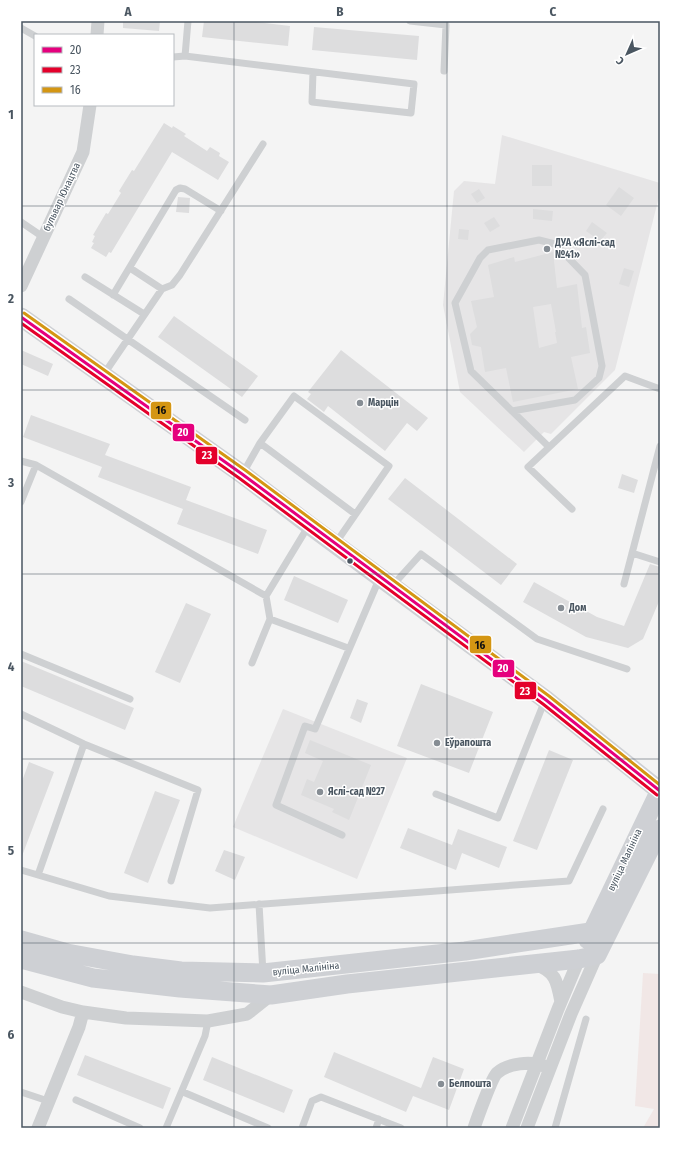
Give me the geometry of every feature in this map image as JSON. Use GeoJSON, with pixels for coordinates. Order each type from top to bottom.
{"type":"FeatureCollection","features":[{"type":"Feature","properties":{"kind":"main road"},"geometry":{"type":"LineString","coordinates":[[21,317],[104,374],[242,474],[546,700],[660,790]]}},
{"type":"Feature","properties":{"kind":"main road","name":"вуліца Малініна"},"geometry":{"type":"LineString","coordinates":[[21,959],[93,978],[180,988],[271,994],[588,957],[601,930],[660,790]]}},
{"type":"Feature","properties":{"kind":"main road","name":"вуліца Малініна"},"geometry":{"type":"LineString","coordinates":[[601,930],[660,829]]}},
{"type":"Feature","properties":{"kind":"main road","name":"вуліца Малініна"},"geometry":{"type":"LineString","coordinates":[[21,940],[66,952],[133,965],[181,972],[263,973],[465,951],[601,930]]}},
{"type":"Feature","properties":{"kind":"street"},"geometry":{"type":"LineString","coordinates":[[97,34],[98,21]]}},
{"type":"Feature","properties":{"kind":"street","name":"бульвар Юнацтва"},"geometry":{"type":"LineString","coordinates":[[21,286],[83,152],[90,106]]}},
{"type":"Feature","properties":{"kind":"street"},"geometry":{"type":"LineString","coordinates":[[512,1128],[561,1002],[588,957]]}},
{"type":"Feature","properties":{"kind":"street"},"geometry":{"type":"LineString","coordinates":[[527,1128],[571,1014],[588,957]]}},
{"type":"Feature","properties":{"kind":"street"},"geometry":{"type":"LineString","coordinates":[[536,964],[547,968],[554,976],[561,1002]]}},
{"type":"Feature","properties":{"kind":"street"},"geometry":{"type":"LineString","coordinates":[[21,992],[62,1007],[83,1012],[126,1018],[208,1021],[247,1014],[271,994]]}},
{"type":"Feature","properties":{"kind":"street"},"geometry":{"type":"LineString","coordinates":[[38,1128],[79,1027],[83,1012]]}},
{"type":"Feature","properties":{"kind":"street"},"geometry":{"type":"LineString","coordinates":[[474,1128],[496,1074],[507,1066],[537,1064],[550,1068]]}},
{"type":"Feature","properties":{"kind":"lane"},"geometry":{"type":"LineString","coordinates":[[185,56],[188,21]]}},
{"type":"Feature","properties":{"kind":"lane"},"geometry":{"type":"LineString","coordinates":[[410,21],[447,23],[444,71]]}},
{"type":"Feature","properties":{"kind":"lane"},"geometry":{"type":"LineString","coordinates":[[21,28],[34,35]]}},
{"type":"Feature","properties":{"kind":"lane"},"geometry":{"type":"LineString","coordinates":[[174,57],[185,56],[414,84],[411,113],[312,102],[313,72]]}},
{"type":"Feature","properties":{"kind":"lane"},"geometry":{"type":"LineString","coordinates":[[104,374],[162,289],[172,285],[180,275],[263,144]]}},
{"type":"Feature","properties":{"kind":"lane"},"geometry":{"type":"LineString","coordinates":[[113,295],[176,190],[180,188],[185,189],[221,211]]}},
{"type":"Feature","properties":{"kind":"lane"},"geometry":{"type":"LineString","coordinates":[[21,222],[43,237]]}},
{"type":"Feature","properties":{"kind":"lane"},"geometry":{"type":"LineString","coordinates":[[512,411],[575,400],[599,378],[602,366],[585,276],[555,244],[539,240],[488,250],[480,258],[455,303],[471,371],[512,411],[549,447]]}},
{"type":"Feature","properties":{"kind":"lane"},"geometry":{"type":"LineString","coordinates":[[130,268],[162,289]]}},
{"type":"Feature","properties":{"kind":"lane"},"geometry":{"type":"LineString","coordinates":[[85,277],[144,314]]}},
{"type":"Feature","properties":{"kind":"lane"},"geometry":{"type":"LineString","coordinates":[[70,299],[245,420]]}},
{"type":"Feature","properties":{"kind":"lane"},"geometry":{"type":"LineString","coordinates":[[572,509],[528,467],[625,376],[660,389]]}},
{"type":"Feature","properties":{"kind":"lane"},"geometry":{"type":"LineString","coordinates":[[242,474],[260,443],[294,396],[383,461],[389,466],[335,544]]}},
{"type":"Feature","properties":{"kind":"lane"},"geometry":{"type":"LineString","coordinates":[[260,443],[355,514]]}},
{"type":"Feature","properties":{"kind":"lane"},"geometry":{"type":"LineString","coordinates":[[624,584],[660,446]]}},
{"type":"Feature","properties":{"kind":"lane"},"geometry":{"type":"LineString","coordinates":[[21,460],[36,465],[266,596]]}},
{"type":"Feature","properties":{"kind":"lane"},"geometry":{"type":"LineString","coordinates":[[21,502],[36,465]]}},
{"type":"Feature","properties":{"kind":"lane"},"geometry":{"type":"LineString","coordinates":[[252,663],[270,619],[266,596],[309,525]]}},
{"type":"Feature","properties":{"kind":"lane"},"geometry":{"type":"LineString","coordinates":[[632,553],[660,562]]}},
{"type":"Feature","properties":{"kind":"lane"},"geometry":{"type":"LineString","coordinates":[[342,835],[276,805],[305,726],[315,729],[348,648],[386,582],[421,554],[537,639],[627,669]]}},
{"type":"Feature","properties":{"kind":"lane"},"geometry":{"type":"LineString","coordinates":[[270,619],[348,648]]}},
{"type":"Feature","properties":{"kind":"lane"},"geometry":{"type":"LineString","coordinates":[[21,654],[130,699]]}},
{"type":"Feature","properties":{"kind":"lane"},"geometry":{"type":"LineString","coordinates":[[436,794],[498,818],[546,700]]}},
{"type":"Feature","properties":{"kind":"lane"},"geometry":{"type":"LineString","coordinates":[[21,714],[84,744],[198,790],[171,881]]}},
{"type":"Feature","properties":{"kind":"lane"},"geometry":{"type":"LineString","coordinates":[[38,875],[84,744]]}},
{"type":"Feature","properties":{"kind":"lane"},"geometry":{"type":"LineString","coordinates":[[21,870],[109,896],[210,908],[569,881],[603,809]]}},
{"type":"Feature","properties":{"kind":"lane"},"geometry":{"type":"LineString","coordinates":[[259,904],[263,973]]}},
{"type":"Feature","properties":{"kind":"lane"},"geometry":{"type":"LineString","coordinates":[[555,1128],[586,1019]]}},
{"type":"Feature","properties":{"kind":"lane"},"geometry":{"type":"LineString","coordinates":[[166,1128],[183,1092],[205,1036],[208,1021]]}},
{"type":"Feature","properties":{"kind":"lane"},"geometry":{"type":"LineString","coordinates":[[21,1092],[48,1101]]}},
{"type":"Feature","properties":{"kind":"lane"},"geometry":{"type":"LineString","coordinates":[[183,1092],[268,1128]]}},
{"type":"Feature","properties":{"kind":"lane"},"geometry":{"type":"LineString","coordinates":[[302,1128],[312,1101],[320,1098],[401,1128]]}},
{"type":"Feature","properties":{"kind":"lane"},"geometry":{"type":"LineString","coordinates":[[76,1100],[140,1128]]}},
{"type":"Feature","properties":{"kind":"lane"},"geometry":{"type":"LineString","coordinates":[[376,1128],[379,1119]]}},
{"type":"Feature","properties":{"kind":"shaded area","name":"ДУА «Яслі-сад №41»"},"geometry":{"type":"Polygon","coordinates":[[[502,135],[660,183],[660,193],[615,370],[551,434],[544,432],[524,452],[460,392],[443,305],[454,191],[464,181],[495,184],[502,135]]]}},
{"type":"Feature","properties":{"kind":"shaded area","name":"Яслі-сад №27"},"geometry":{"type":"Polygon","coordinates":[[[283,709],[407,758],[357,879],[233,827],[283,709]]]}},
{"type":"Feature","properties":{"kind":"shaded area"},"geometry":{"type":"Polygon","coordinates":[[[643,973],[660,974],[660,1128],[643,1128],[654,1109],[635,1106],[643,973]]]}},
{"type":"Feature","properties":{"kind":"building"},"geometry":{"type":"Polygon","coordinates":[[[123,21],[160,21],[159,31],[123,28],[123,21]]]}},
{"type":"Feature","properties":{"kind":"building"},"geometry":{"type":"Polygon","coordinates":[[[204,21],[248,21],[290,26],[288,46],[202,37],[204,21]]]}},
{"type":"Feature","properties":{"kind":"building"},"geometry":{"type":"Polygon","coordinates":[[[314,27],[419,36],[417,60],[312,50],[314,27]]]}},
{"type":"Feature","properties":{"kind":"building"},"geometry":{"type":"Polygon","coordinates":[[[164,123],[172,128],[173,126],[186,134],[184,136],[207,151],[210,147],[220,153],[219,156],[229,162],[218,180],[172,152],[111,253],[109,252],[106,257],[91,248],[94,243],[92,242],[95,236],[93,235],[106,213],[108,214],[121,193],[119,191],[132,170],[134,171],[164,123]]]}},
{"type":"Feature","properties":{"kind":"building"},"geometry":{"type":"Polygon","coordinates":[[[532,165],[552,165],[552,186],[532,186],[532,165]]]}},
{"type":"Feature","properties":{"kind":"building"},"geometry":{"type":"Polygon","coordinates":[[[619,187],[634,198],[621,216],[606,205],[619,187]]]}},
{"type":"Feature","properties":{"kind":"building"},"geometry":{"type":"Polygon","coordinates":[[[479,189],[485,198],[477,203],[471,194],[479,189]]]}},
{"type":"Feature","properties":{"kind":"building"},"geometry":{"type":"Polygon","coordinates":[[[178,197],[190,198],[189,213],[176,212],[178,197]]]}},
{"type":"Feature","properties":{"kind":"building"},"geometry":{"type":"Polygon","coordinates":[[[533,209],[553,211],[552,221],[533,219],[533,209]]]}},
{"type":"Feature","properties":{"kind":"building"},"geometry":{"type":"Polygon","coordinates":[[[494,217],[500,226],[490,232],[484,223],[494,217]]]}},
{"type":"Feature","properties":{"kind":"building"},"geometry":{"type":"Polygon","coordinates":[[[592,222],[607,233],[600,241],[586,231],[592,222]]]}},
{"type":"Feature","properties":{"kind":"building"},"geometry":{"type":"Polygon","coordinates":[[[459,229],[469,230],[468,240],[458,239],[459,229]]]}},
{"type":"Feature","properties":{"kind":"building","name":"ДУА «Яслі-сад №41»"},"geometry":{"type":"Polygon","coordinates":[[[553,252],[557,288],[577,284],[582,328],[586,327],[590,353],[571,357],[578,389],[513,402],[506,368],[485,372],[481,347],[472,345],[470,334],[477,327],[471,301],[494,297],[488,265],[514,257],[515,262],[553,252]],[[551,304],[533,307],[539,348],[557,343],[551,304]]]}},
{"type":"Feature","properties":{"kind":"building"},"geometry":{"type":"Polygon","coordinates":[[[624,268],[634,271],[629,287],[619,284],[624,268]]]}},
{"type":"Feature","properties":{"kind":"building"},"geometry":{"type":"Polygon","coordinates":[[[174,316],[258,376],[242,397],[158,337],[174,316]]]}},
{"type":"Feature","properties":{"kind":"building"},"geometry":{"type":"Polygon","coordinates":[[[21,350],[53,364],[48,376],[21,364],[21,350]]]}},
{"type":"Feature","properties":{"kind":"building","name":"Марцін"},"geometry":{"type":"Polygon","coordinates":[[[341,350],[428,418],[417,431],[407,423],[385,451],[328,406],[324,412],[307,399],[311,394],[308,392],[341,350]]]}},
{"type":"Feature","properties":{"kind":"building"},"geometry":{"type":"Polygon","coordinates":[[[31,415],[110,444],[105,455],[191,487],[186,500],[267,530],[258,554],[177,524],[183,509],[98,477],[102,467],[23,437],[31,415]]]}},
{"type":"Feature","properties":{"kind":"building"},"geometry":{"type":"Polygon","coordinates":[[[622,474],[638,480],[634,493],[618,488],[622,474]]]}},
{"type":"Feature","properties":{"kind":"building"},"geometry":{"type":"Polygon","coordinates":[[[405,478],[517,564],[501,585],[388,499],[405,478]]]}},
{"type":"Feature","properties":{"kind":"building"},"geometry":{"type":"Polygon","coordinates":[[[650,564],[660,567],[660,599],[643,639],[628,648],[586,637],[523,602],[534,582],[597,617],[624,626],[650,564]]]}},
{"type":"Feature","properties":{"kind":"building"},"geometry":{"type":"Polygon","coordinates":[[[294,576],[348,600],[338,623],[284,600],[294,576]]]}},
{"type":"Feature","properties":{"kind":"building"},"geometry":{"type":"Polygon","coordinates":[[[186,603],[211,614],[180,683],[155,672],[186,603]]]}},
{"type":"Feature","properties":{"kind":"building"},"geometry":{"type":"Polygon","coordinates":[[[21,661],[134,708],[125,730],[21,686],[21,661]]]}},
{"type":"Feature","properties":{"kind":"building"},"geometry":{"type":"Polygon","coordinates":[[[421,684],[493,712],[469,773],[397,746],[421,684]]]}},
{"type":"Feature","properties":{"kind":"building"},"geometry":{"type":"Polygon","coordinates":[[[357,699],[368,703],[361,723],[350,718],[357,699]]]}},
{"type":"Feature","properties":{"kind":"building"},"geometry":{"type":"Polygon","coordinates":[[[310,740],[371,765],[349,820],[332,812],[334,809],[301,795],[307,779],[314,782],[323,761],[305,753],[310,740]]]}},
{"type":"Feature","properties":{"kind":"building"},"geometry":{"type":"Polygon","coordinates":[[[549,750],[573,760],[537,850],[513,841],[549,750]]]}},
{"type":"Feature","properties":{"kind":"building"},"geometry":{"type":"Polygon","coordinates":[[[29,762],[54,772],[22,856],[21,784],[29,762]]]}},
{"type":"Feature","properties":{"kind":"building"},"geometry":{"type":"Polygon","coordinates":[[[155,791],[180,800],[148,883],[124,873],[155,791]]]}},
{"type":"Feature","properties":{"kind":"building"},"geometry":{"type":"Polygon","coordinates":[[[408,828],[452,845],[458,829],[507,847],[499,868],[462,853],[456,870],[400,848],[408,828]]]}},
{"type":"Feature","properties":{"kind":"building"},"geometry":{"type":"Polygon","coordinates":[[[224,850],[245,857],[235,880],[215,871],[224,850]]]}},
{"type":"Feature","properties":{"kind":"building"},"geometry":{"type":"Polygon","coordinates":[[[334,1052],[421,1088],[433,1057],[464,1069],[449,1110],[413,1096],[406,1112],[324,1077],[334,1052]]]}},
{"type":"Feature","properties":{"kind":"building"},"geometry":{"type":"Polygon","coordinates":[[[85,1055],[171,1088],[163,1109],[77,1075],[85,1055]]]}},
{"type":"Feature","properties":{"kind":"building"},"geometry":{"type":"Polygon","coordinates":[[[212,1057],[293,1090],[284,1113],[203,1080],[212,1057]]]}},
{"type":"Feature","properties":{"kind":"transit line","name":"16"},"geometry":{"type":"LineString","coordinates":[[24,313],[245,470],[549,696],[660,785]]}},
{"type":"Feature","properties":{"kind":"transit line","name":"20"},"geometry":{"type":"LineString","coordinates":[[21,317],[242,474],[546,700],[660,791]]}},
{"type":"Feature","properties":{"kind":"transit line","name":"23"},"geometry":{"type":"LineString","coordinates":[[21,323],[239,478],[543,704],[657,795]]}},
{"type":"Feature","properties":{"kind":"place","name":"ДУА «Яслі-сад №41»"},"geometry":{"type":"Point","coordinates":[547,249]}},
{"type":"Feature","properties":{"kind":"place","name":"Марцін"},"geometry":{"type":"Point","coordinates":[360,403]}},
{"type":"Feature","properties":{"kind":"place","name":"Дом"},"geometry":{"type":"Point","coordinates":[561,608]}},
{"type":"Feature","properties":{"kind":"place","name":"Еўрапошта"},"geometry":{"type":"Point","coordinates":[437,743]}},
{"type":"Feature","properties":{"kind":"place","name":"Яслі-сад №27"},"geometry":{"type":"Point","coordinates":[320,792]}},
{"type":"Feature","properties":{"kind":"place","name":"Белпошта"},"geometry":{"type":"Point","coordinates":[441,1084]}}]}
